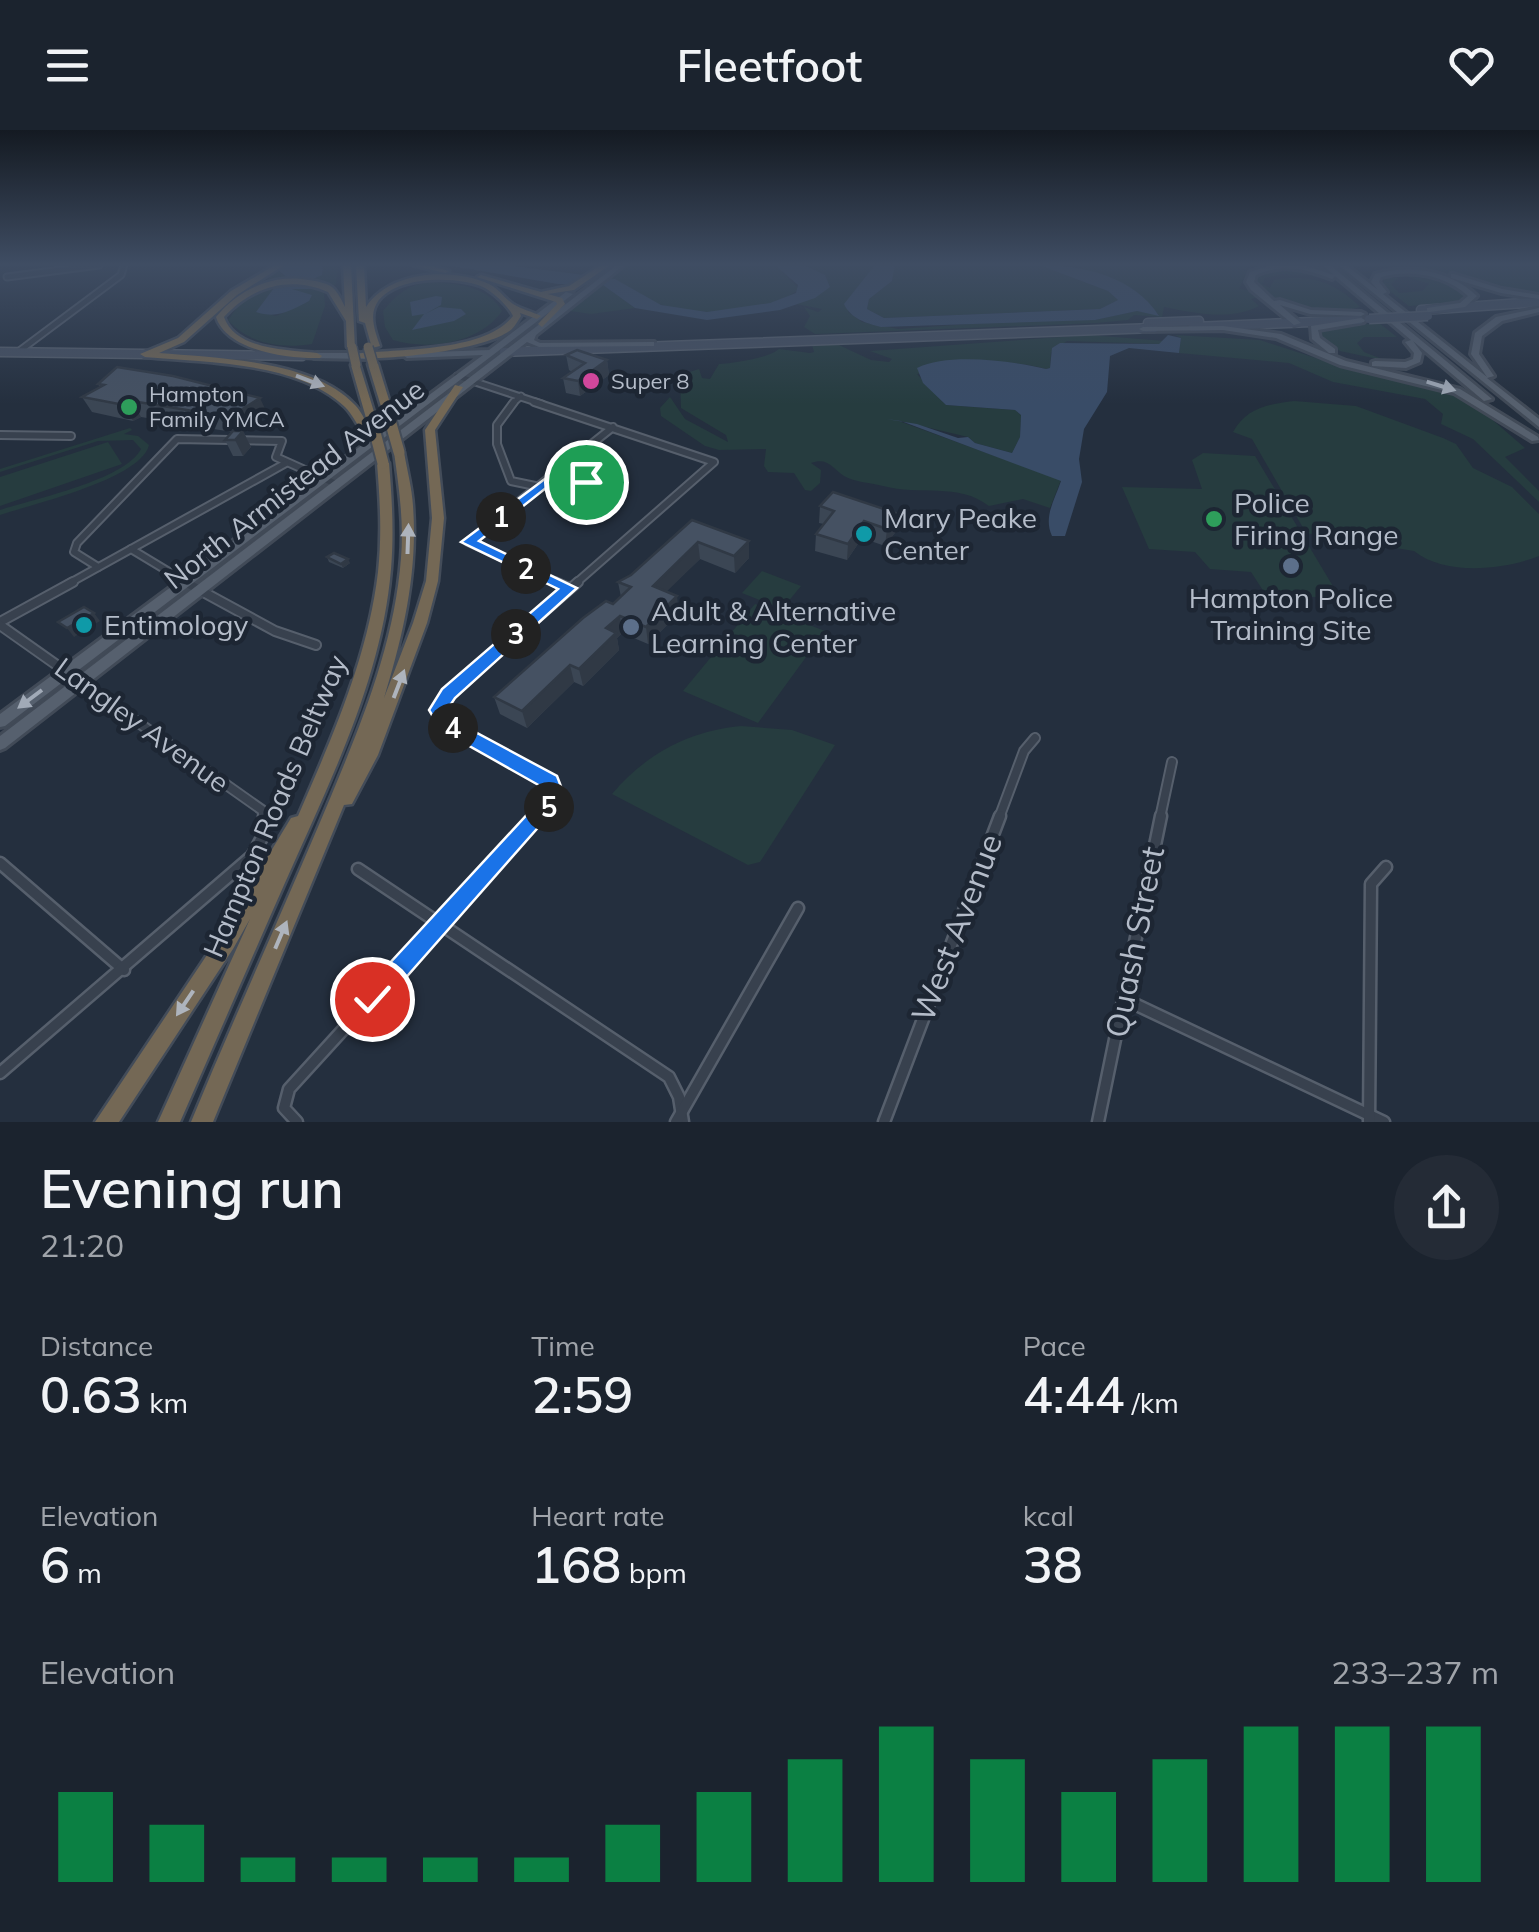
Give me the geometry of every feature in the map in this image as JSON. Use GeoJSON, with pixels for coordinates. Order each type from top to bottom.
{"type":"FeatureCollection","features":[{"type":"Feature","properties":{"kind":"highway"},"geometry":{"type":"LineString","coordinates":[[145,354],[180,340],[213,311]]}},
{"type":"Feature","properties":{"kind":"highway"},"geometry":{"type":"LineString","coordinates":[[224,311],[221,326],[253,345],[317,356]]}},
{"type":"Feature","properties":{"kind":"highway"},"geometry":{"type":"LineString","coordinates":[[343,311],[348,319]]}},
{"type":"Feature","properties":{"kind":"highway","name":"Hampton Roads Beltway"},"geometry":{"type":"LineString","coordinates":[[202,1122],[373,710],[401,606],[409,512],[399,452],[376,364],[352,347],[348,311]]}},
{"type":"Feature","properties":{"kind":"highway","name":"Hampton Roads Beltway"},"geometry":{"type":"LineString","coordinates":[[169,1122],[312,802],[356,691],[378,611],[389,524],[383,463],[370,427],[363,311]]}},
{"type":"Feature","properties":{"kind":"highway"},"geometry":{"type":"LineString","coordinates":[[370,311],[365,354],[495,337],[517,320],[514,311]]}},
{"type":"Feature","properties":{"kind":"highway"},"geometry":{"type":"LineString","coordinates":[[522,311],[539,320],[551,311]]}},
{"type":"Feature","properties":{"kind":"highway"},"geometry":{"type":"LineString","coordinates":[[145,354],[232,363],[298,376],[320,384],[349,403],[370,427]]}},
{"type":"Feature","properties":{"kind":"highway"},"geometry":{"type":"LineString","coordinates":[[310,865],[370,755],[420,623],[432,582],[438,518],[430,430],[461,381]]}},
{"type":"Feature","properties":{"kind":"highway"},"geometry":{"type":"LineString","coordinates":[[106,1122],[226,942],[281,844],[312,802]]}},
{"type":"Feature","properties":{"kind":"main road","name":"North Armistead Avenue"},"geometry":{"type":"LineString","coordinates":[[0,744],[336,484],[461,381],[490,352],[550,311]]}},
{"type":"Feature","properties":{"kind":"main road"},"geometry":{"type":"LineString","coordinates":[[1283,311],[1294,320]]}},
{"type":"Feature","properties":{"kind":"main road"},"geometry":{"type":"LineString","coordinates":[[1308,311],[1364,318]]}},
{"type":"Feature","properties":{"kind":"main road"},"geometry":{"type":"LineString","coordinates":[[1382,311],[1537,440]]}},
{"type":"Feature","properties":{"kind":"main road"},"geometry":{"type":"LineString","coordinates":[[1400,311],[1539,424]]}},
{"type":"Feature","properties":{"kind":"main road"},"geometry":{"type":"LineString","coordinates":[[1397,324],[1418,353],[1417,360],[1406,365],[1350,359],[1320,345],[1313,334],[1314,328],[1321,325],[1437,311]]}},
{"type":"Feature","properties":{"kind":"main road"},"geometry":{"type":"LineString","coordinates":[[1518,311],[1499,319],[1478,335],[1475,345],[1480,365],[1526,413]]}},
{"type":"Feature","properties":{"kind":"main road"},"geometry":{"type":"LineString","coordinates":[[504,352],[1364,318]]}},
{"type":"Feature","properties":{"kind":"main road","name":"North Armistead Avenue"},"geometry":{"type":"LineString","coordinates":[[0,722],[424,402],[533,331],[539,320]]}},
{"type":"Feature","properties":{"kind":"main road"},"geometry":{"type":"LineString","coordinates":[[0,352],[405,355],[1294,320]]}},
{"type":"Feature","properties":{"kind":"main road"},"geometry":{"type":"LineString","coordinates":[[1142,328],[1223,328],[1278,336],[1343,363],[1457,390],[1537,440]]}},
{"type":"Feature","properties":{"kind":"main road"},"geometry":{"type":"LineString","coordinates":[[533,331],[530,341],[539,345],[651,344]]}},
{"type":"Feature","properties":{"kind":"main road"},"geometry":{"type":"LineString","coordinates":[[405,355],[436,360],[447,368],[444,380],[424,402]]}},
{"type":"Feature","properties":{"kind":"street"},"geometry":{"type":"LineString","coordinates":[[18,352],[72,311]]}},
{"type":"Feature","properties":{"kind":"street"},"geometry":{"type":"LineString","coordinates":[[292,1117],[284,1102],[289,1088],[554,801],[556,790],[550,782],[447,725],[438,710],[448,693],[714,462],[521,396],[461,381]]}},
{"type":"Feature","properties":{"kind":"street"},"geometry":{"type":"LineString","coordinates":[[521,396],[500,413],[495,426],[509,480],[520,486],[540,486]]}},
{"type":"Feature","properties":{"kind":"street"},"geometry":{"type":"LineString","coordinates":[[569,588],[468,542],[613,427]]}},
{"type":"Feature","properties":{"kind":"street"},"geometry":{"type":"LineString","coordinates":[[0,435],[71,436]]}},
{"type":"Feature","properties":{"kind":"street"},"geometry":{"type":"LineString","coordinates":[[98,567],[74,552],[77,544],[177,439],[282,441],[276,456],[336,484]]}},
{"type":"Feature","properties":{"kind":"street"},"geometry":{"type":"LineString","coordinates":[[0,623],[286,463]]}},
{"type":"Feature","properties":{"kind":"street"},"geometry":{"type":"LineString","coordinates":[[554,476],[586,482]]}},
{"type":"Feature","properties":{"kind":"street"},"geometry":{"type":"LineString","coordinates":[[131,549],[303,643],[316,645]]}},
{"type":"Feature","properties":{"kind":"street","name":"Langley Avenue"},"geometry":{"type":"LineString","coordinates":[[0,623],[262,810],[267,820],[264,836],[252,856],[124,970]]}},
{"type":"Feature","properties":{"kind":"street","name":"West Avenue"},"geometry":{"type":"LineString","coordinates":[[884,1122],[1024,750],[1035,738]]}},
{"type":"Feature","properties":{"kind":"street","name":"Quash Street"},"geometry":{"type":"LineString","coordinates":[[1098,1122],[1172,762]]}},
{"type":"Feature","properties":{"kind":"street"},"geometry":{"type":"LineString","coordinates":[[0,863],[124,970],[0,1073]]}},
{"type":"Feature","properties":{"kind":"street"},"geometry":{"type":"LineString","coordinates":[[1369,1119],[1371,884],[1386,866]]}},
{"type":"Feature","properties":{"kind":"street"},"geometry":{"type":"LineString","coordinates":[[358,869],[669,1077],[680,1119]]}},
{"type":"Feature","properties":{"kind":"street"},"geometry":{"type":"LineString","coordinates":[[680,1119],[798,908]]}},
{"type":"Feature","properties":{"kind":"street"},"geometry":{"type":"LineString","coordinates":[[1124,1000],[1369,1119],[1384,1122]]}},
{"type":"Feature","properties":{"kind":"green space"},"geometry":{"type":"Polygon","coordinates":[[[234,311],[268,311],[266,314],[276,316],[286,311],[323,311],[312,344],[266,343],[246,335],[228,320],[234,311]]]}},
{"type":"Feature","properties":{"kind":"green space"},"geometry":{"type":"Polygon","coordinates":[[[383,311],[502,311],[481,331],[453,342],[422,345],[393,340],[385,327],[383,311]]]}},
{"type":"Feature","properties":{"kind":"green space"},"geometry":{"type":"Polygon","coordinates":[[[807,311],[848,311],[862,322],[898,329],[1029,320],[1095,320],[1136,311],[1159,315],[1155,311],[1163,311],[1162,317],[1134,315],[1128,320],[1097,323],[815,334],[804,327],[810,316],[807,311]]]}},
{"type":"Feature","properties":{"kind":"green space"},"geometry":{"type":"Polygon","coordinates":[[[871,311],[1045,311],[884,318],[871,311]]]}},
{"type":"Feature","properties":{"kind":"green space"},"geometry":{"type":"Polygon","coordinates":[[[1190,311],[1246,311],[1224,314],[1190,311]]]}},
{"type":"Feature","properties":{"kind":"green space"},"geometry":{"type":"Polygon","coordinates":[[[1379,323],[1397,337],[1364,337],[1357,343],[1364,352],[1387,361],[1340,351],[1319,335],[1325,328],[1379,323]]]}},
{"type":"Feature","properties":{"kind":"green space"},"geometry":{"type":"Polygon","coordinates":[[[1089,335],[1165,341],[1067,341],[1051,353],[1050,368],[1046,369],[981,363],[917,374],[946,405],[1015,410],[1021,415],[1020,437],[1012,453],[975,443],[968,437],[896,420],[1061,480],[1050,508],[1023,499],[989,506],[965,494],[897,489],[853,480],[822,461],[811,463],[821,470],[820,483],[811,491],[805,490],[794,473],[768,472],[764,466],[766,449],[719,450],[705,446],[661,416],[660,408],[670,397],[685,419],[728,442],[726,435],[681,408],[680,375],[699,369],[702,378],[710,379],[719,364],[760,357],[779,349],[810,353],[814,352],[812,345],[839,345],[871,360],[889,362],[892,359],[870,351],[1089,335]]]}},
{"type":"Feature","properties":{"kind":"green space"},"geometry":{"type":"Polygon","coordinates":[[[1175,335],[1260,340],[1359,372],[1438,387],[1473,403],[1525,448],[1505,457],[1539,491],[1539,502],[1473,439],[1441,424],[1443,414],[1425,399],[1333,382],[1289,363],[1179,353],[1181,338],[1175,335]]]}},
{"type":"Feature","properties":{"kind":"green space"},"geometry":{"type":"Polygon","coordinates":[[[1294,401],[1356,406],[1456,444],[1473,468],[1512,487],[1539,514],[1539,556],[1509,565],[1458,567],[1427,559],[1414,551],[1306,533],[1252,439],[1233,432],[1244,417],[1259,409],[1294,401]]]}},
{"type":"Feature","properties":{"kind":"green space"},"geometry":{"type":"Polygon","coordinates":[[[130,428],[124,434],[138,436],[149,445],[127,469],[84,489],[0,515],[0,510],[98,479],[132,460],[141,449],[133,440],[98,441],[0,469],[130,428]]]}},
{"type":"Feature","properties":{"kind":"green space"},"geometry":{"type":"Polygon","coordinates":[[[108,442],[122,464],[0,506],[0,477],[108,442]]]}},
{"type":"Feature","properties":{"kind":"green space","name":"Police Firing Range"},"geometry":{"type":"Polygon","coordinates":[[[1203,453],[1255,456],[1340,598],[1266,595],[1251,572],[1210,569],[1195,552],[1149,549],[1122,487],[1202,489],[1192,460],[1203,453]]]}},
{"type":"Feature","properties":{"kind":"green space"},"geometry":{"type":"Polygon","coordinates":[[[762,571],[801,586],[782,609],[742,593],[762,571]]]}},
{"type":"Feature","properties":{"kind":"green space"},"geometry":{"type":"Polygon","coordinates":[[[755,604],[825,631],[758,723],[683,691],[755,604]]]}},
{"type":"Feature","properties":{"kind":"green space"},"geometry":{"type":"Polygon","coordinates":[[[741,726],[792,730],[835,745],[760,862],[748,865],[612,794],[639,767],[669,747],[703,733],[741,726]]]}},
{"type":"Feature","properties":{"kind":"water"},"geometry":{"type":"Polygon","coordinates":[[[257,311],[288,311],[270,315],[257,311]]]}},
{"type":"Feature","properties":{"kind":"water"},"geometry":{"type":"Polygon","coordinates":[[[411,311],[466,314],[454,321],[412,330],[424,314],[412,316],[411,311]]]}},
{"type":"Feature","properties":{"kind":"water"},"geometry":{"type":"Polygon","coordinates":[[[655,311],[771,311],[707,320],[655,311]]]}},
{"type":"Feature","properties":{"kind":"water"},"geometry":{"type":"Polygon","coordinates":[[[849,311],[871,311],[884,318],[1136,311],[1095,320],[881,327],[849,311]]]}},
{"type":"Feature","properties":{"kind":"water"},"geometry":{"type":"Polygon","coordinates":[[[1168,335],[1181,338],[1179,353],[1129,348],[1110,356],[1107,392],[1084,429],[1079,459],[1082,482],[1065,536],[1052,536],[1049,522],[1061,481],[903,422],[958,438],[968,437],[975,443],[1012,453],[1020,437],[1021,415],[1015,410],[946,405],[923,383],[917,368],[963,359],[1046,369],[1050,368],[1052,348],[1060,343],[1159,344],[1168,335]]]}},
{"type":"Feature","properties":{"kind":"building"},"geometry":{"type":"Polygon","coordinates":[[[577,350],[607,360],[578,381],[563,378],[585,363],[566,355],[577,350]]]}},
{"type":"Feature","properties":{"kind":"building"},"geometry":{"type":"Polygon","coordinates":[[[117,367],[173,376],[260,398],[230,417],[82,397],[104,385],[98,384],[117,367]]]}},
{"type":"Feature","properties":{"kind":"building"},"geometry":{"type":"Polygon","coordinates":[[[233,431],[243,431],[235,440],[225,440],[233,431]]]}},
{"type":"Feature","properties":{"kind":"building"},"geometry":{"type":"Polygon","coordinates":[[[833,492],[899,514],[887,529],[864,521],[848,544],[816,534],[834,511],[820,506],[833,492]]]}},
{"type":"Feature","properties":{"kind":"building"},"geometry":{"type":"Polygon","coordinates":[[[692,520],[749,541],[734,556],[698,542],[653,586],[677,596],[646,627],[620,616],[606,628],[616,633],[579,669],[570,665],[522,711],[494,697],[583,618],[606,601],[613,604],[631,587],[618,582],[692,520]]]}},
{"type":"Feature","properties":{"kind":"building"},"geometry":{"type":"Polygon","coordinates":[[[334,553],[348,559],[341,564],[327,557],[334,553]]]}},
{"type":"Feature","properties":{"kind":"building"},"geometry":{"type":"Polygon","coordinates":[[[84,607],[94,613],[67,628],[58,622],[84,607]]]}},
{"type":"Feature","properties":{"kind":"place","name":"Super 8"},"geometry":{"type":"Point","coordinates":[591,381]}},
{"type":"Feature","properties":{"kind":"place","name":"Hampton Family YMCA"},"geometry":{"type":"Point","coordinates":[129,407]}},
{"type":"Feature","properties":{"kind":"place","name":"Police Firing Range"},"geometry":{"type":"Point","coordinates":[1214,519]}},
{"type":"Feature","properties":{"kind":"place","name":"Mary Peake Center"},"geometry":{"type":"Point","coordinates":[864,534]}},
{"type":"Feature","properties":{"kind":"place","name":"Hampton Police Training Site"},"geometry":{"type":"Point","coordinates":[1291,566]}},
{"type":"Feature","properties":{"kind":"place","name":"Entimology"},"geometry":{"type":"Point","coordinates":[84,625]}},
{"type":"Feature","properties":{"kind":"place","name":"Adult & Alternative Learning Center"},"geometry":{"type":"Point","coordinates":[631,627]}},
{"type":"Feature","properties":{"kind":"route"},"geometry":{"type":"LineString","coordinates":[[372,999],[556,797],[550,782],[447,725],[438,710],[448,693],[569,588],[468,542],[554,476],[586,482]]}}]}
